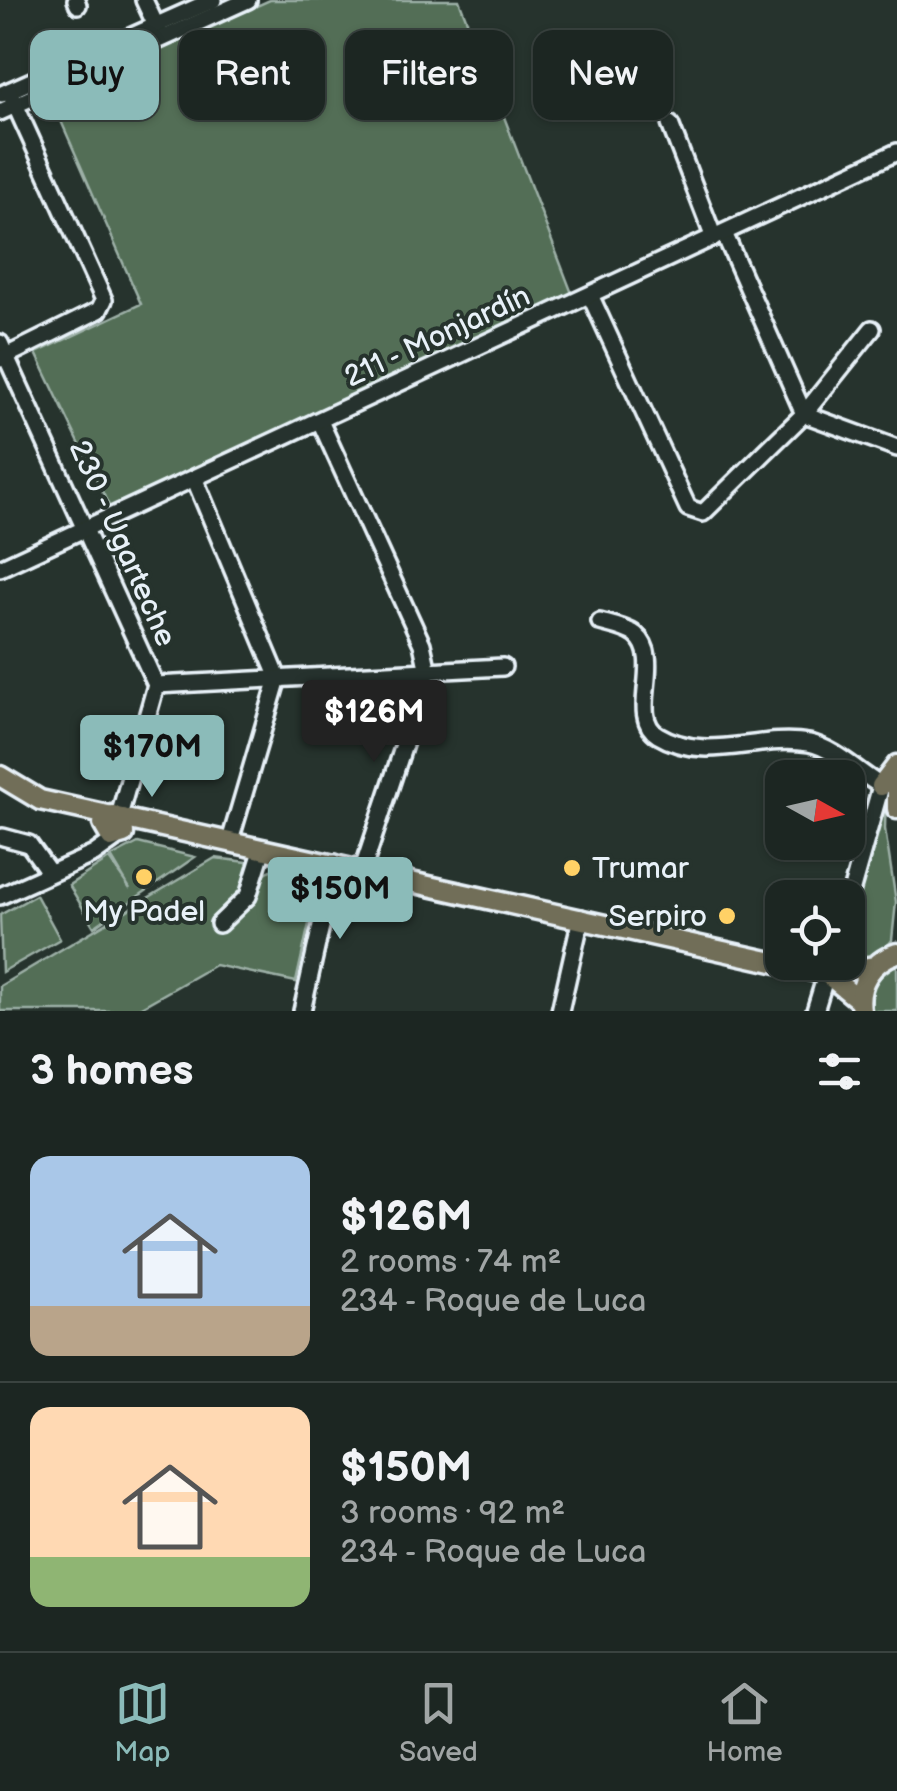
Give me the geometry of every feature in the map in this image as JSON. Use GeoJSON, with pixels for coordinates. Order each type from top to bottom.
{"type":"FeatureCollection","features":[{"type":"Feature","properties":{"kind":"main road"},"geometry":{"type":"LineString","coordinates":[[897,765],[889,783],[897,809]]}},
{"type":"Feature","properties":{"kind":"main road"},"geometry":{"type":"LineString","coordinates":[[0,776],[40,800],[84,810],[114,826],[172,828],[765,955]]}},
{"type":"Feature","properties":{"kind":"main road"},"geometry":{"type":"LineString","coordinates":[[860,1006],[874,966],[895,949]]}},
{"type":"Feature","properties":{"kind":"main road"},"geometry":{"type":"LineString","coordinates":[[865,966],[874,966]]}},
{"type":"Feature","properties":{"kind":"main road"},"geometry":{"type":"LineString","coordinates":[[839,980],[860,1006]]}},
{"type":"Feature","properties":{"kind":"street"},"geometry":{"type":"LineString","coordinates":[[144,0],[158,30]]}},
{"type":"Feature","properties":{"kind":"street"},"geometry":{"type":"LineString","coordinates":[[159,33],[212,0]]}},
{"type":"Feature","properties":{"kind":"street"},"geometry":{"type":"LineString","coordinates":[[159,33],[248,0]]}},
{"type":"Feature","properties":{"kind":"street"},"geometry":{"type":"LineString","coordinates":[[0,112],[8,97]]}},
{"type":"Feature","properties":{"kind":"street"},"geometry":{"type":"LineString","coordinates":[[2,353],[99,310],[102,289],[8,97]]}},
{"type":"Feature","properties":{"kind":"street"},"geometry":{"type":"LineString","coordinates":[[670,124],[804,414],[897,448]]}},
{"type":"Feature","properties":{"kind":"street","name":"211 - Monjardín"},"geometry":{"type":"LineString","coordinates":[[0,568],[897,152]]}},
{"type":"Feature","properties":{"kind":"street"},"geometry":{"type":"LineString","coordinates":[[590,296],[688,508],[695,512],[711,509],[804,414],[872,329]]}},
{"type":"Feature","properties":{"kind":"street","name":"230 - Ugarteche"},"geometry":{"type":"LineString","coordinates":[[2,353],[87,528],[156,685],[114,826],[94,854],[50,872]]}},
{"type":"Feature","properties":{"kind":"street"},"geometry":{"type":"LineString","coordinates":[[320,421],[422,644],[428,672],[363,869]]}},
{"type":"Feature","properties":{"kind":"street"},"geometry":{"type":"LineString","coordinates":[[195,480],[278,678],[230,841]]}},
{"type":"Feature","properties":{"kind":"street"},"geometry":{"type":"LineString","coordinates":[[600,622],[634,633],[640,640],[648,666],[646,718],[649,728],[659,735],[691,750],[812,743],[889,783],[856,880]]}},
{"type":"Feature","properties":{"kind":"street"},"geometry":{"type":"LineString","coordinates":[[156,685],[503,667]]}},
{"type":"Feature","properties":{"kind":"street"},"geometry":{"type":"LineString","coordinates":[[0,896],[50,872],[30,844],[3,836]]}},
{"type":"Feature","properties":{"kind":"street"},"geometry":{"type":"LineString","coordinates":[[219,924],[248,896],[264,848]]}},
{"type":"Feature","properties":{"kind":"street"},"geometry":{"type":"LineString","coordinates":[[302,1011],[335,863]]}},
{"type":"Feature","properties":{"kind":"street"},"geometry":{"type":"LineString","coordinates":[[560,1011],[580,918]]}},
{"type":"Feature","properties":{"kind":"street"},"geometry":{"type":"LineString","coordinates":[[815,1011],[825,980]]}},
{"type":"Feature","properties":{"kind":"green space"},"geometry":{"type":"Polygon","coordinates":[[[270,0],[459,0],[471,30],[345,30],[345,120],[505,120],[573,296],[112,512],[36,353],[141,304],[61,120],[159,120],[159,50],[179,41],[179,120],[325,120],[325,30],[203,30],[270,0]]]}},
{"type":"Feature","properties":{"kind":"green space"},"geometry":{"type":"Polygon","coordinates":[[[886,785],[885,829],[896,902],[892,940],[879,957],[865,960],[865,880],[860,880],[886,785]]]}},
{"type":"Feature","properties":{"kind":"green space"},"geometry":{"type":"Polygon","coordinates":[[[138,843],[195,857],[94,927],[69,885],[109,859],[130,889],[111,857],[138,843]]]}},
{"type":"Feature","properties":{"kind":"green space"},"geometry":{"type":"Polygon","coordinates":[[[215,858],[247,862],[256,878],[273,869],[319,879],[296,982],[215,965],[134,1011],[0,1011],[0,986],[215,858]]]}},
{"type":"Feature","properties":{"kind":"green space"},"geometry":{"type":"Polygon","coordinates":[[[36,895],[60,939],[2,972],[0,915],[36,895]]]}},
{"type":"Feature","properties":{"kind":"green space"},"geometry":{"type":"Polygon","coordinates":[[[897,963],[897,1011],[870,1011],[874,982],[897,963]]]}},
{"type":"Feature","properties":{"kind":"place","name":"Trumar"},"geometry":{"type":"Point","coordinates":[572,868]}},
{"type":"Feature","properties":{"kind":"place","name":"My Padel"},"geometry":{"type":"Point","coordinates":[144,877]}},
{"type":"Feature","properties":{"kind":"place","name":"Serpiro"},"geometry":{"type":"Point","coordinates":[727,916]}}]}
